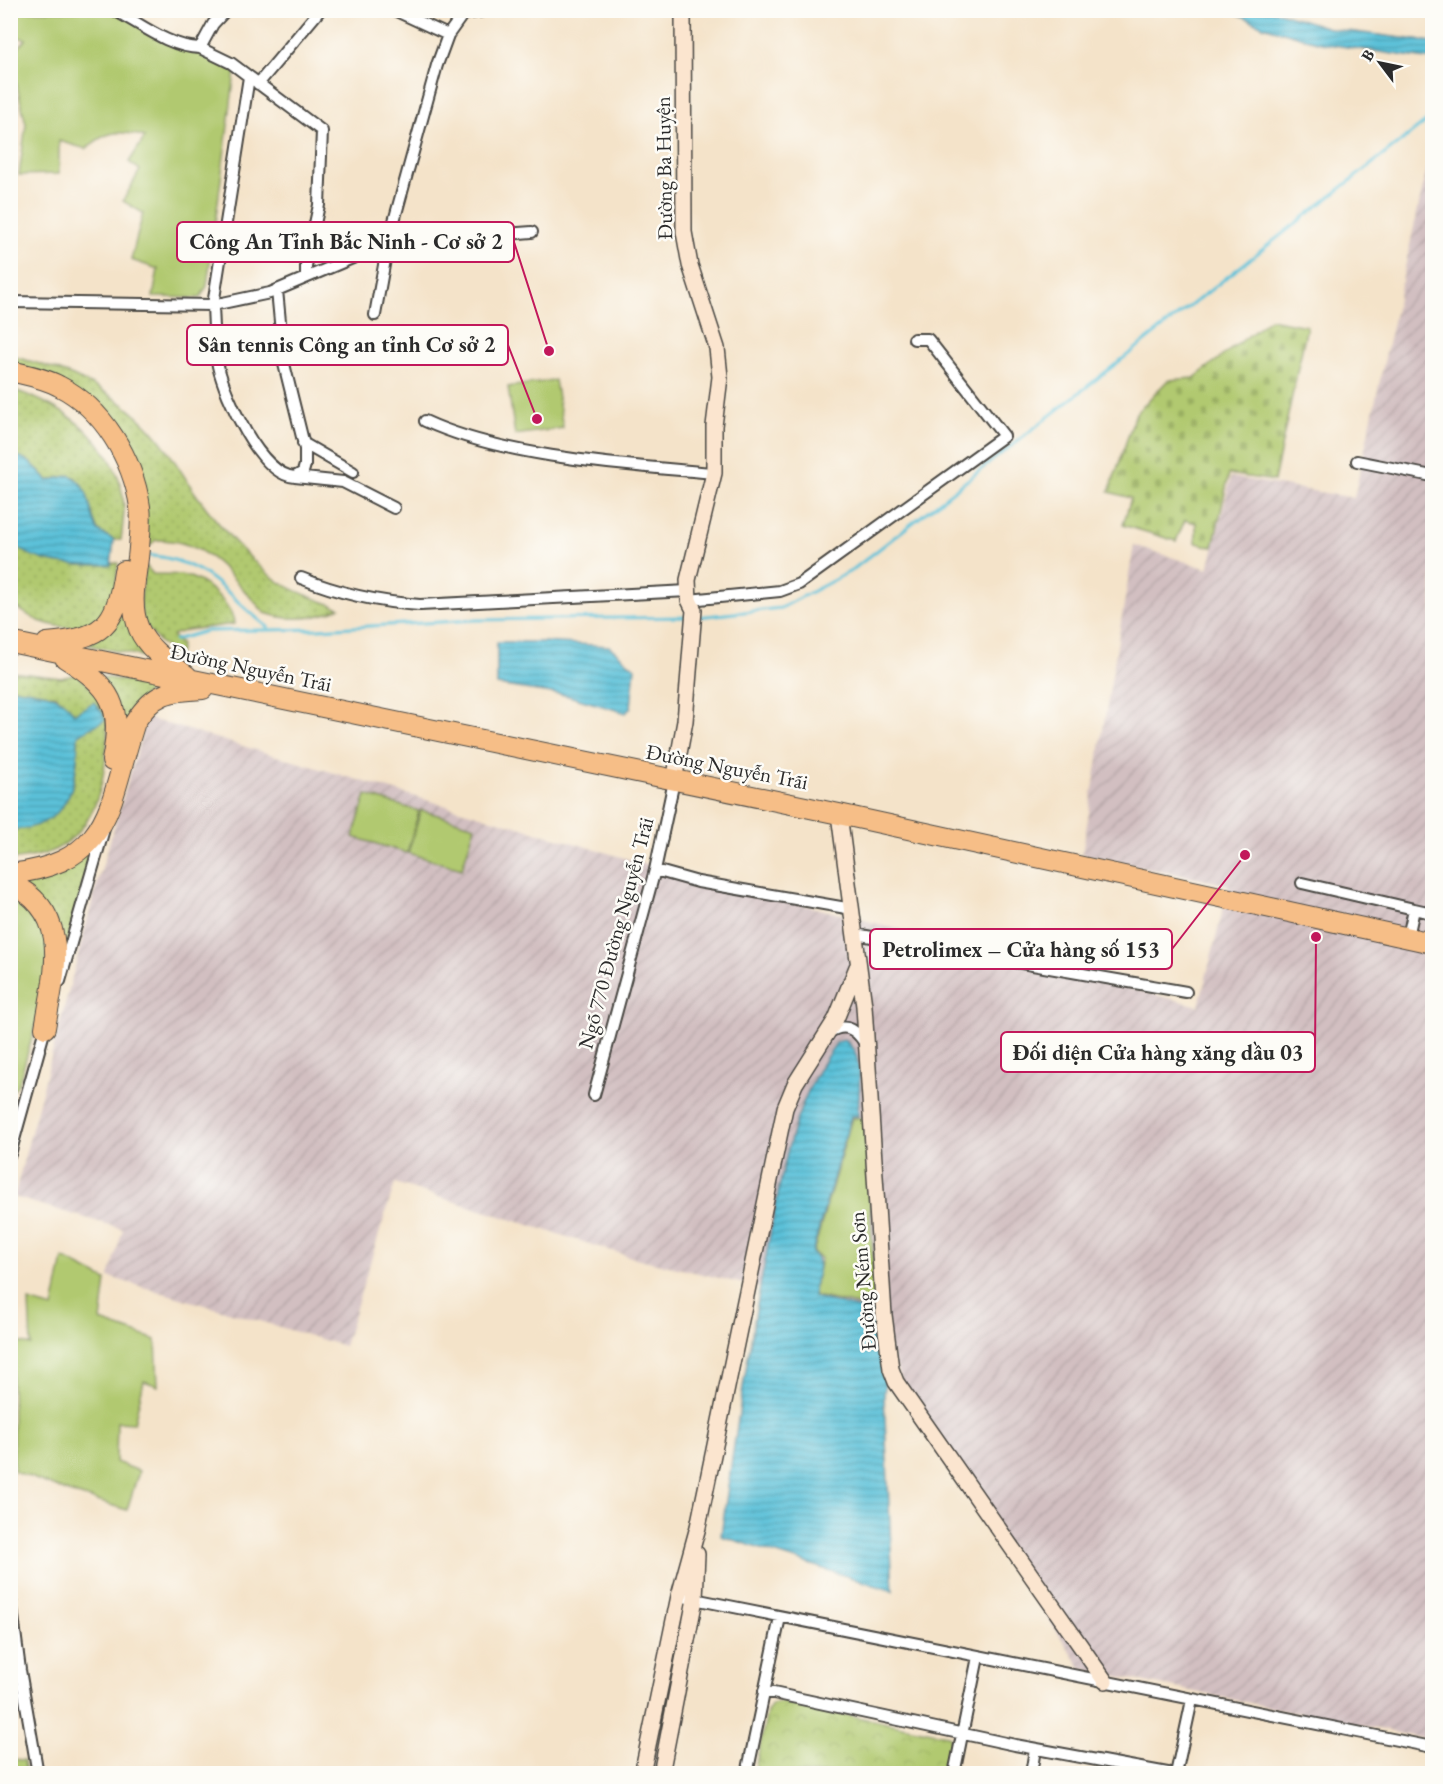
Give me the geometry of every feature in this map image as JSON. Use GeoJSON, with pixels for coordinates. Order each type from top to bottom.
{"type":"FeatureCollection","features":[{"type":"Feature","properties":{"kind":"highway"},"geometry":{"type":"LineString","coordinates":[[10,371],[52,383],[69,392],[90,409],[120,447],[140,508],[133,600],[137,625],[153,648],[192,680]]}},
{"type":"Feature","properties":{"kind":"highway"},"geometry":{"type":"LineString","coordinates":[[10,384],[53,398],[75,411],[94,428],[119,468],[129,519],[121,592],[113,615],[107,624],[89,636],[18,643]]}},
{"type":"Feature","properties":{"kind":"highway","name":"Đường Nguyễn Trãi"},"geometry":{"type":"LineString","coordinates":[[18,643],[839,814],[1432,943]]}},
{"type":"Feature","properties":{"kind":"highway"},"geometry":{"type":"LineString","coordinates":[[10,863],[46,857],[80,837],[96,815],[103,797],[116,743],[116,716],[106,689],[90,673],[53,650]]}},
{"type":"Feature","properties":{"kind":"highway"},"geometry":{"type":"LineString","coordinates":[[10,873],[41,869],[69,858],[86,846],[107,817],[135,722],[154,699],[170,692],[226,688]]}},
{"type":"Feature","properties":{"kind":"highway"},"geometry":{"type":"LineString","coordinates":[[10,883],[30,894],[41,906],[55,935],[54,977],[45,1029]]}},
{"type":"Feature","properties":{"kind":"street"},"geometry":{"type":"LineString","coordinates":[[116,10],[154,34],[177,44],[200,48],[231,63],[322,131],[320,205],[306,266],[306,277]]}},
{"type":"Feature","properties":{"kind":"street"},"geometry":{"type":"LineString","coordinates":[[200,48],[213,24],[226,10]]}},
{"type":"Feature","properties":{"kind":"street"},"geometry":{"type":"LineString","coordinates":[[320,10],[253,81],[213,305],[218,366],[237,415],[270,463],[286,476],[343,482],[394,508]]}},
{"type":"Feature","properties":{"kind":"street"},"geometry":{"type":"LineString","coordinates":[[394,10],[448,35]]}},
{"type":"Feature","properties":{"kind":"street"},"geometry":{"type":"LineString","coordinates":[[375,315],[388,243],[437,65],[448,35],[463,12],[490,10]]}},
{"type":"Feature","properties":{"kind":"street","name":"Đường Ba Huyện"},"geometry":{"type":"LineString","coordinates":[[674,781],[686,721],[692,631],[688,580],[714,473],[714,426],[720,392],[719,358],[690,265],[684,232],[683,10]]}},
{"type":"Feature","properties":{"kind":"street"},"geometry":{"type":"LineString","coordinates":[[10,302],[213,305],[277,290],[388,243],[532,232]]}},
{"type":"Feature","properties":{"kind":"street"},"geometry":{"type":"LineString","coordinates":[[277,290],[284,364],[303,443],[305,465],[303,472],[295,477]]}},
{"type":"Feature","properties":{"kind":"street"},"geometry":{"type":"LineString","coordinates":[[301,578],[381,603],[420,605],[690,599],[780,591],[799,584],[1004,436],[928,339],[914,339]]}},
{"type":"Feature","properties":{"kind":"street"},"geometry":{"type":"LineString","coordinates":[[425,421],[451,433],[499,446],[714,473]]}},
{"type":"Feature","properties":{"kind":"street"},"geometry":{"type":"LineString","coordinates":[[303,443],[353,472]]}},
{"type":"Feature","properties":{"kind":"street"},"geometry":{"type":"LineString","coordinates":[[1357,462],[1432,476]]}},
{"type":"Feature","properties":{"kind":"street","name":"Ngõ 770 Đường Nguyễn Trãi"},"geometry":{"type":"LineString","coordinates":[[594,1095],[655,870],[674,781]]}},
{"type":"Feature","properties":{"kind":"street","name":"Đường Ném Sơn"},"geometry":{"type":"LineString","coordinates":[[839,814],[859,964],[884,1315],[891,1369],[896,1382],[1105,1681]]}},
{"type":"Feature","properties":{"kind":"street"},"geometry":{"type":"LineString","coordinates":[[10,1155],[107,817]]}},
{"type":"Feature","properties":{"kind":"street"},"geometry":{"type":"LineString","coordinates":[[655,870],[698,882],[852,909]]}},
{"type":"Feature","properties":{"kind":"street"},"geometry":{"type":"LineString","coordinates":[[1302,883],[1432,912]]}},
{"type":"Feature","properties":{"kind":"street"},"geometry":{"type":"LineString","coordinates":[[1408,937],[1414,909]]}},
{"type":"Feature","properties":{"kind":"street"},"geometry":{"type":"LineString","coordinates":[[855,934],[1185,992]]}},
{"type":"Feature","properties":{"kind":"street"},"geometry":{"type":"LineString","coordinates":[[642,1773],[679,1596],[698,1527],[785,1108],[795,1084],[844,1002],[859,964]]}},
{"type":"Feature","properties":{"kind":"street"},"geometry":{"type":"LineString","coordinates":[[826,1035],[844,1027],[856,1032],[864,1042]]}},
{"type":"Feature","properties":{"kind":"street"},"geometry":{"type":"LineString","coordinates":[[661,1773],[695,1599],[698,1527]]}},
{"type":"Feature","properties":{"kind":"street"},"geometry":{"type":"LineString","coordinates":[[10,1593],[16,1650],[38,1773]]}},
{"type":"Feature","properties":{"kind":"street"},"geometry":{"type":"LineString","coordinates":[[679,1596],[1432,1747]]}},
{"type":"Feature","properties":{"kind":"street"},"geometry":{"type":"LineString","coordinates":[[747,1773],[780,1617]]}},
{"type":"Feature","properties":{"kind":"street"},"geometry":{"type":"LineString","coordinates":[[954,1773],[978,1657]]}},
{"type":"Feature","properties":{"kind":"street"},"geometry":{"type":"LineString","coordinates":[[764,1691],[963,1735],[1148,1772],[1174,1773],[1192,1700]]}},
{"type":"Feature","properties":{"kind":"street"},"geometry":{"type":"LineString","coordinates":[[651,1730],[669,1733]]}},
{"type":"Feature","properties":{"kind":"street"},"geometry":{"type":"LineString","coordinates":[[1031,1773],[1035,1749]]}},
{"type":"Feature","properties":{"kind":"shaded area"},"geometry":{"type":"Polygon","coordinates":[[[1429,159],[1432,159],[1432,1740],[1082,1669],[912,1415],[879,1316],[631,1257],[395,1183],[344,1346],[109,1277],[123,1229],[14,1197],[95,891],[147,718],[645,864],[1199,1006],[1229,885],[1082,854],[1134,545],[1208,569],[1231,477],[1354,498],[1429,159]]]}},
{"type":"Feature","properties":{"kind":"green space"},"geometry":{"type":"Polygon","coordinates":[[[10,11],[112,11],[200,51],[235,72],[207,286],[200,298],[153,297],[158,269],[131,260],[143,213],[123,201],[140,170],[129,162],[145,137],[113,133],[100,138],[86,149],[59,141],[59,174],[19,175],[26,124],[10,57],[26,39],[11,36],[10,11]]]}},
{"type":"Feature","properties":{"kind":"green space"},"geometry":{"type":"Polygon","coordinates":[[[1270,319],[1307,326],[1274,481],[1229,474],[1213,547],[1196,543],[1196,523],[1185,520],[1176,541],[1123,525],[1131,498],[1109,492],[1136,413],[1168,380],[1194,378],[1270,319]]]}},
{"type":"Feature","properties":{"kind":"green space"},"geometry":{"type":"Polygon","coordinates":[[[11,356],[51,367],[89,383],[123,405],[154,433],[206,507],[230,537],[257,564],[292,589],[340,608],[322,615],[303,618],[284,618],[265,613],[218,563],[191,546],[175,541],[156,540],[150,545],[143,544],[118,432],[11,368],[11,356]]]}},
{"type":"Feature","properties":{"kind":"green space"},"geometry":{"type":"Polygon","coordinates":[[[555,380],[563,428],[515,435],[508,387],[555,380]]]}},
{"type":"Feature","properties":{"kind":"green space"},"geometry":{"type":"Polygon","coordinates":[[[11,389],[31,396],[70,417],[101,447],[113,465],[120,485],[124,508],[121,540],[114,540],[98,531],[76,478],[70,475],[48,481],[39,470],[11,455],[11,389]]]}},
{"type":"Feature","properties":{"kind":"green space"},"geometry":{"type":"Polygon","coordinates":[[[10,541],[78,565],[118,563],[114,595],[107,612],[94,624],[66,627],[39,621],[11,605],[10,541]]]}},
{"type":"Feature","properties":{"kind":"green space"},"geometry":{"type":"Polygon","coordinates":[[[146,566],[153,574],[185,576],[201,582],[226,604],[234,624],[187,630],[172,635],[181,645],[178,659],[154,637],[143,619],[141,599],[146,566]]]}},
{"type":"Feature","properties":{"kind":"green space"},"geometry":{"type":"Polygon","coordinates":[[[122,607],[160,660],[88,645],[122,607]]]}},
{"type":"Feature","properties":{"kind":"green space"},"geometry":{"type":"Polygon","coordinates":[[[11,672],[61,678],[78,674],[108,705],[104,769],[100,791],[82,828],[67,842],[47,853],[11,860],[10,830],[30,827],[45,820],[66,800],[76,771],[78,735],[103,713],[98,705],[74,715],[57,696],[11,688],[11,672]]]}},
{"type":"Feature","properties":{"kind":"green space"},"geometry":{"type":"Polygon","coordinates":[[[103,677],[154,686],[132,708],[122,737],[103,677]]]}},
{"type":"Feature","properties":{"kind":"green space"},"geometry":{"type":"Polygon","coordinates":[[[366,795],[419,811],[407,853],[353,837],[366,795]]]}},
{"type":"Feature","properties":{"kind":"green space"},"geometry":{"type":"Polygon","coordinates":[[[421,810],[475,826],[462,869],[408,853],[421,810]]]}},
{"type":"Feature","properties":{"kind":"green space"},"geometry":{"type":"Polygon","coordinates":[[[92,853],[64,955],[18,879],[92,853]]]}},
{"type":"Feature","properties":{"kind":"green space"},"geometry":{"type":"Polygon","coordinates":[[[14,893],[26,900],[48,934],[44,996],[19,1083],[14,1090],[11,1090],[10,899],[14,893]]]}},
{"type":"Feature","properties":{"kind":"green space"},"geometry":{"type":"Polygon","coordinates":[[[852,1118],[865,1118],[876,1309],[815,1296],[814,1291],[821,1258],[813,1253],[852,1118]]]}},
{"type":"Feature","properties":{"kind":"green space"},"geometry":{"type":"Polygon","coordinates":[[[63,1258],[106,1280],[101,1321],[156,1340],[158,1386],[144,1381],[134,1423],[117,1422],[116,1462],[139,1471],[127,1510],[74,1494],[14,1471],[11,1341],[31,1345],[29,1301],[53,1308],[63,1258]]]}},
{"type":"Feature","properties":{"kind":"green space"},"geometry":{"type":"Polygon","coordinates":[[[680,1624],[682,1626],[665,1711],[661,1714],[680,1624]]]}},
{"type":"Feature","properties":{"kind":"green space"},"geometry":{"type":"Polygon","coordinates":[[[781,1702],[947,1735],[956,1746],[949,1773],[754,1774],[767,1712],[772,1704],[781,1702]]]}},
{"type":"Feature","properties":{"kind":"green space"},"geometry":{"type":"Polygon","coordinates":[[[10,1759],[24,1760],[26,1773],[11,1773],[10,1759]]]}},
{"type":"Feature","properties":{"kind":"water"},"geometry":{"type":"Polygon","coordinates":[[[1232,11],[1276,11],[1332,29],[1432,42],[1432,60],[1321,43],[1263,26],[1232,11]]]}},
{"type":"Feature","properties":{"kind":"water"},"geometry":{"type":"Polygon","coordinates":[[[11,455],[27,461],[48,481],[70,475],[83,486],[98,531],[114,540],[111,565],[71,564],[45,560],[33,556],[11,541],[11,455]]]}},
{"type":"Feature","properties":{"kind":"water"},"geometry":{"type":"Polygon","coordinates":[[[497,642],[609,646],[635,668],[631,707],[626,713],[565,695],[497,685],[497,642]]]}},
{"type":"Feature","properties":{"kind":"water"},"geometry":{"type":"Polygon","coordinates":[[[10,688],[55,697],[69,706],[74,714],[94,702],[103,713],[105,720],[78,735],[76,770],[72,786],[58,812],[46,821],[31,827],[11,830],[10,688]]]}},
{"type":"Feature","properties":{"kind":"water"},"geometry":{"type":"Polygon","coordinates":[[[844,1040],[856,1055],[859,1064],[858,1116],[851,1116],[812,1253],[817,1258],[819,1269],[813,1291],[814,1297],[876,1313],[886,1375],[884,1396],[893,1591],[721,1536],[753,1326],[782,1172],[797,1118],[808,1092],[837,1042],[844,1040]]]}},
{"type":"Feature","properties":{"kind":"waterway"},"geometry":{"type":"LineString","coordinates":[[697,617],[781,608],[851,571],[1432,117]]}},
{"type":"Feature","properties":{"kind":"waterway"},"geometry":{"type":"LineString","coordinates":[[146,555],[168,558],[201,571],[268,627]]}},
{"type":"Feature","properties":{"kind":"waterway"},"geometry":{"type":"LineString","coordinates":[[175,640],[206,631],[318,629],[475,620],[687,617]]}},
{"type":"Feature","properties":{"kind":"place","name":"Công An Tỉnh Bắc Ninh - Cơ sở 2"},"geometry":{"type":"Point","coordinates":[549,351]}},
{"type":"Feature","properties":{"kind":"place","name":"Sân tennis Công an tỉnh Cơ sở 2"},"geometry":{"type":"Point","coordinates":[537,419]}},
{"type":"Feature","properties":{"kind":"place","name":"Petrolimex – Cửa hàng số 153"},"geometry":{"type":"Point","coordinates":[1245,855]}},
{"type":"Feature","properties":{"kind":"place","name":"Đối diện Cửa hàng xăng dầu 03"},"geometry":{"type":"Point","coordinates":[1316,937]}}]}
